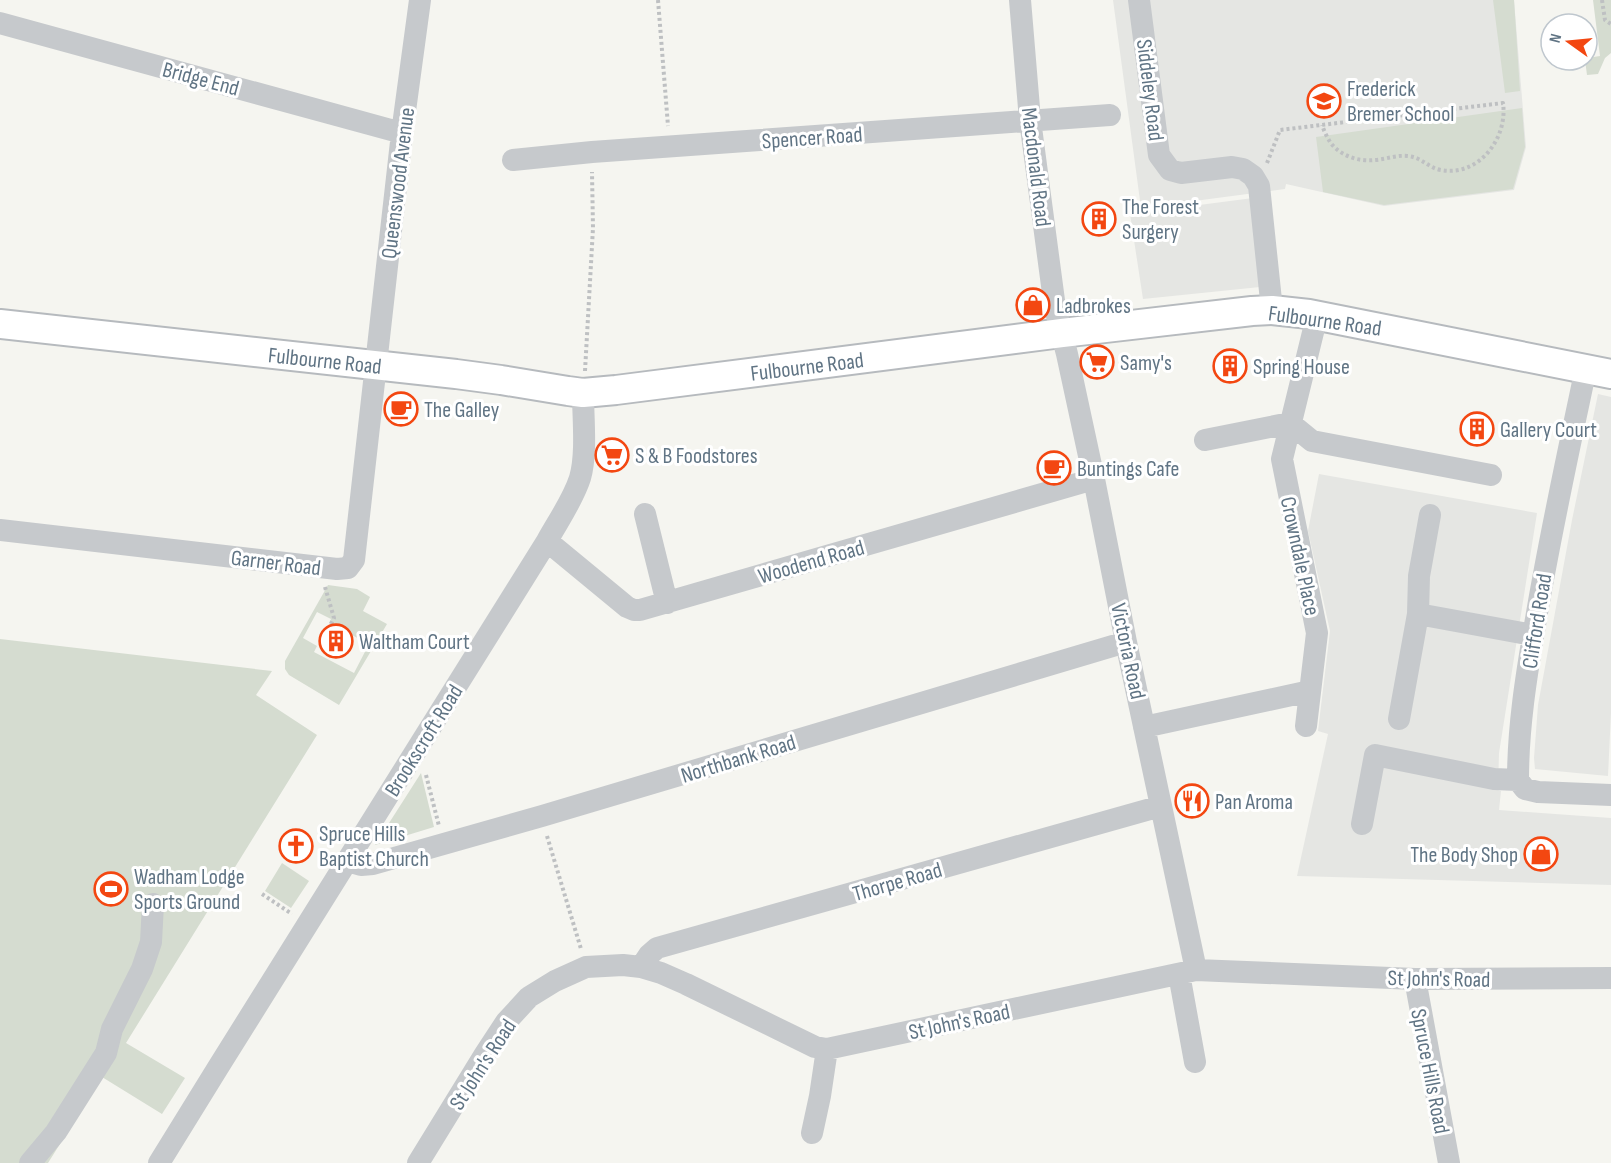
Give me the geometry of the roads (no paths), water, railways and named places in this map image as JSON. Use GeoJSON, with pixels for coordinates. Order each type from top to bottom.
{"type":"FeatureCollection","features":[{"type":"Feature","properties":{"kind":"main road","name":"Fulbourne Road"},"geometry":{"type":"LineString","coordinates":[[0,324],[501,380],[584,393],[1062,333],[1272,310],[1317,316],[1598,371]]}},
{"type":"Feature","properties":{"kind":"street","name":"Queenswood Avenue"},"geometry":{"type":"LineString","coordinates":[[376,366],[402,134],[420,0]]}},
{"type":"Feature","properties":{"kind":"street","name":"Macdonald Road"},"geometry":{"type":"LineString","coordinates":[[1020,0],[1030,120],[1055,308],[1062,333]]}},
{"type":"Feature","properties":{"kind":"street","name":"Siddeley Road"},"geometry":{"type":"LineString","coordinates":[[1139,0],[1159,154],[1170,170],[1181,174],[1232,167],[1243,169],[1253,176],[1258,186],[1272,310]]}},
{"type":"Feature","properties":{"kind":"street","name":"Bridge End"},"geometry":{"type":"LineString","coordinates":[[0,23],[402,134]]}},
{"type":"Feature","properties":{"kind":"street","name":"Spencer Road"},"geometry":{"type":"LineString","coordinates":[[513,160],[592,152],[1110,115]]}},
{"type":"Feature","properties":{"kind":"street","name":"Crowndale Place"},"geometry":{"type":"LineString","coordinates":[[1306,726],[1317,633],[1282,459],[1317,316]]}},
{"type":"Feature","properties":{"kind":"street","name":"Victoria Road"},"geometry":{"type":"LineString","coordinates":[[1062,333],[1161,806],[1188,972],[1195,1062]]}},
{"type":"Feature","properties":{"kind":"street","name":"Garner Road"},"geometry":{"type":"LineString","coordinates":[[0,530],[337,569],[348,568],[354,560],[376,366]]}},
{"type":"Feature","properties":{"kind":"street","name":"Clifford Road"},"geometry":{"type":"LineString","coordinates":[[1518,780],[1520,716],[1543,577],[1598,371]]}},
{"type":"Feature","properties":{"kind":"street","name":"Brookscroft Road"},"geometry":{"type":"LineString","coordinates":[[159,1163],[547,541],[580,477],[583,460],[584,393]]}},
{"type":"Feature","properties":{"kind":"street"},"geometry":{"type":"LineString","coordinates":[[1205,440],[1290,423],[1312,441],[1491,475]]}},
{"type":"Feature","properties":{"kind":"street","name":"Woodend Road"},"geometry":{"type":"LineString","coordinates":[[547,541],[627,607],[640,610],[1094,479]]}},
{"type":"Feature","properties":{"kind":"street"},"geometry":{"type":"LineString","coordinates":[[645,514],[667,603]]}},
{"type":"Feature","properties":{"kind":"street"},"geometry":{"type":"LineString","coordinates":[[1399,719],[1418,615],[1419,576],[1430,515]]}},
{"type":"Feature","properties":{"kind":"street"},"geometry":{"type":"LineString","coordinates":[[1418,615],[1533,635]]}},
{"type":"Feature","properties":{"kind":"street","name":"Northbank Road"},"geometry":{"type":"LineString","coordinates":[[347,861],[361,865],[373,864],[1126,642]]}},
{"type":"Feature","properties":{"kind":"street"},"geometry":{"type":"LineString","coordinates":[[1144,727],[1310,691]]}},
{"type":"Feature","properties":{"kind":"street"},"geometry":{"type":"LineString","coordinates":[[1362,824],[1375,755],[1494,779],[1518,780],[1525,789],[1538,792],[1611,795]]}},
{"type":"Feature","properties":{"kind":"street","name":"Thorpe Road"},"geometry":{"type":"LineString","coordinates":[[641,967],[657,948],[1161,806]]}},
{"type":"Feature","properties":{"kind":"street"},"geometry":{"type":"LineString","coordinates":[[30,1163],[56,1132],[106,1053],[112,1029],[142,969],[151,942],[153,904]]}},
{"type":"Feature","properties":{"kind":"street","name":"St John's Road"},"geometry":{"type":"LineString","coordinates":[[418,1163],[506,1022],[529,997],[555,981],[586,967],[623,965],[641,967],[686,984],[814,1047],[827,1049],[1188,972],[1415,979],[1611,978]]}},
{"type":"Feature","properties":{"kind":"street","name":"Spruce Hills Road"},"geometry":{"type":"LineString","coordinates":[[1415,979],[1449,1163]]}},
{"type":"Feature","properties":{"kind":"street"},"geometry":{"type":"LineString","coordinates":[[812,1133],[827,1049]]}},
{"type":"Feature","properties":{"kind":"place","name":"Frederick Bremer School"},"geometry":{"type":"Point","coordinates":[1324,101]}},
{"type":"Feature","properties":{"kind":"place","name":"The Forest Surgery"},"geometry":{"type":"Point","coordinates":[1099,219]}},
{"type":"Feature","properties":{"kind":"place","name":"Ladbrokes"},"geometry":{"type":"Point","coordinates":[1033,305]}},
{"type":"Feature","properties":{"kind":"place","name":"Samy's"},"geometry":{"type":"Point","coordinates":[1097,362]}},
{"type":"Feature","properties":{"kind":"place","name":"Spring House"},"geometry":{"type":"Point","coordinates":[1230,366]}},
{"type":"Feature","properties":{"kind":"place","name":"The Galley"},"geometry":{"type":"Point","coordinates":[401,409]}},
{"type":"Feature","properties":{"kind":"place","name":"Gallery Court"},"geometry":{"type":"Point","coordinates":[1477,429]}},
{"type":"Feature","properties":{"kind":"place","name":"S & B Foodstores"},"geometry":{"type":"Point","coordinates":[612,455]}},
{"type":"Feature","properties":{"kind":"place","name":"Buntings Cafe"},"geometry":{"type":"Point","coordinates":[1054,468]}},
{"type":"Feature","properties":{"kind":"place","name":"Waltham Court"},"geometry":{"type":"Point","coordinates":[336,641]}},
{"type":"Feature","properties":{"kind":"place","name":"Pan Aroma"},"geometry":{"type":"Point","coordinates":[1192,801]}},
{"type":"Feature","properties":{"kind":"place","name":"Spruce Hills Baptist Church"},"geometry":{"type":"Point","coordinates":[296,846]}},
{"type":"Feature","properties":{"kind":"place","name":"The Body Shop"},"geometry":{"type":"Point","coordinates":[1541,854]}},
{"type":"Feature","properties":{"kind":"place","name":"Wadham Lodge Sports Ground"},"geometry":{"type":"Point","coordinates":[111,889]}}]}
